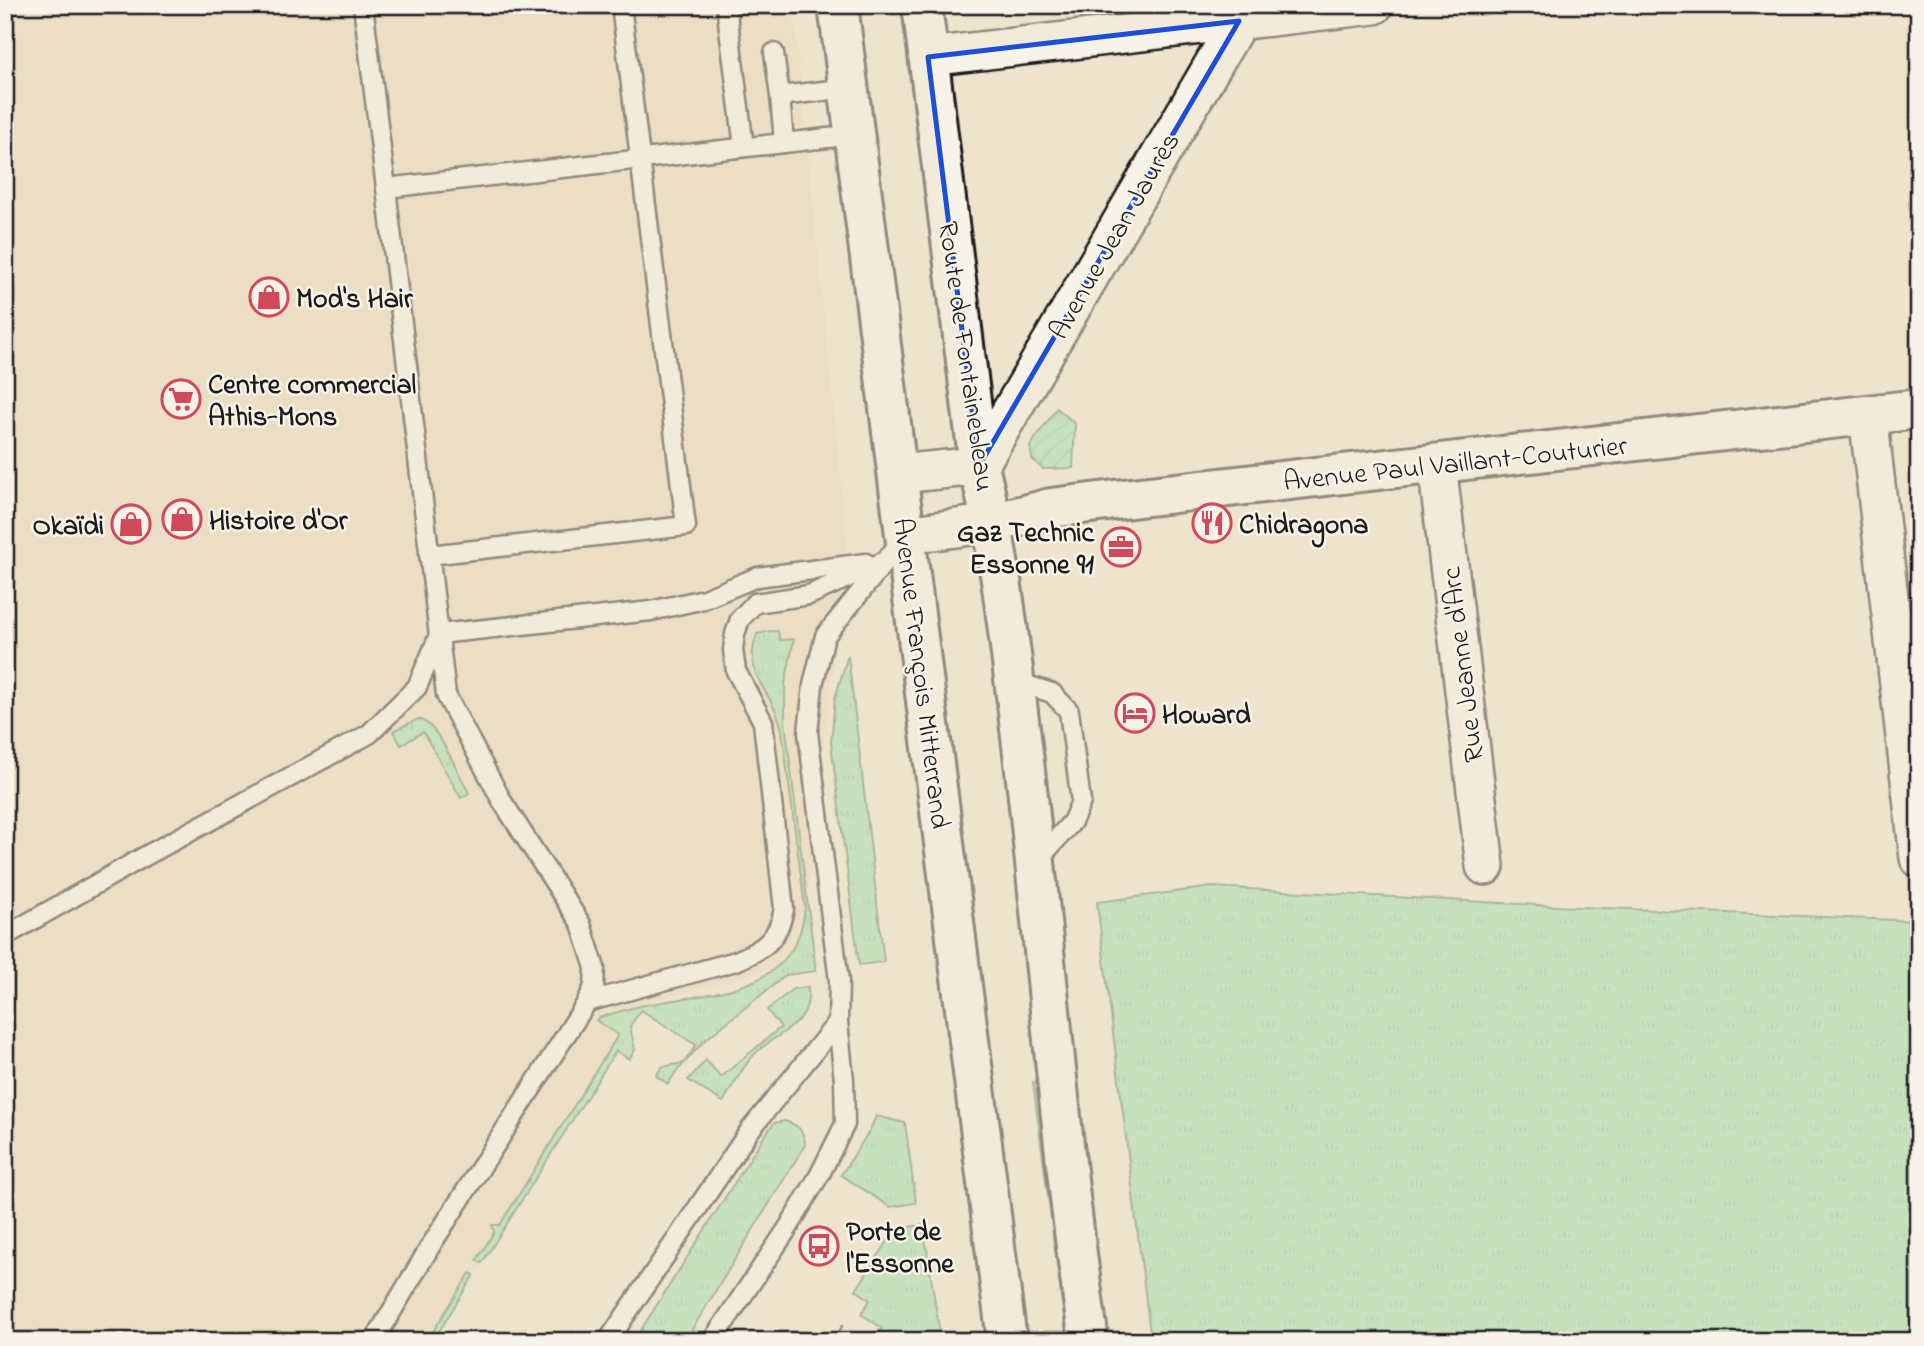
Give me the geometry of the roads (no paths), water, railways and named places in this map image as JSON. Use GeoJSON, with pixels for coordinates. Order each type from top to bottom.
{"type":"FeatureCollection","features":[{"type":"Feature","properties":{"kind":"main road","name":"Avenue François Mitterrand"},"geometry":{"type":"LineString","coordinates":[[838,5],[898,474],[896,548],[1007,1341]]}},
{"type":"Feature","properties":{"kind":"main road","name":"Route de Fontainebleau"},"geometry":{"type":"LineString","coordinates":[[922,5],[979,466],[993,523],[1037,868]]}},
{"type":"Feature","properties":{"kind":"main road","name":"Avenue Paul Vaillant-Couturier"},"geometry":{"type":"LineString","coordinates":[[993,523],[1051,508],[1919,410]]}},
{"type":"Feature","properties":{"kind":"main road"},"geometry":{"type":"LineString","coordinates":[[1037,868],[1063,1137],[1089,1341]]}},
{"type":"Feature","properties":{"kind":"street"},"geometry":{"type":"LineString","coordinates":[[928,57],[1244,13],[1374,5]]}},
{"type":"Feature","properties":{"kind":"street","name":"Avenue Jean Jaurès"},"geometry":{"type":"LineString","coordinates":[[979,466],[1244,13]]}},
{"type":"Feature","properties":{"kind":"street"},"geometry":{"type":"LineString","coordinates":[[1868,415],[1919,858]]}},
{"type":"Feature","properties":{"kind":"street","name":"Rue Jeanne d'Arc"},"geometry":{"type":"LineString","coordinates":[[1437,464],[1485,866]]}},
{"type":"Feature","properties":{"kind":"street"},"geometry":{"type":"LineString","coordinates":[[898,474],[979,466]]}},
{"type":"Feature","properties":{"kind":"street"},"geometry":{"type":"LineString","coordinates":[[896,548],[993,523]]}},
{"type":"Feature","properties":{"kind":"lane"},"geometry":{"type":"LineString","coordinates":[[363,5],[446,695],[502,801],[581,924],[595,968],[594,986],[587,1002],[433,1242],[374,1341]]}},
{"type":"Feature","properties":{"kind":"lane"},"geometry":{"type":"LineString","coordinates":[[429,555],[686,526],[621,5]]}},
{"type":"Feature","properties":{"kind":"lane"},"geometry":{"type":"LineString","coordinates":[[726,5],[744,147]]}},
{"type":"Feature","properties":{"kind":"lane"},"geometry":{"type":"LineString","coordinates":[[774,54],[784,142]]}},
{"type":"Feature","properties":{"kind":"lane"},"geometry":{"type":"LineString","coordinates":[[780,96],[849,89]]}},
{"type":"Feature","properties":{"kind":"lane"},"geometry":{"type":"LineString","coordinates":[[386,188],[854,135]]}},
{"type":"Feature","properties":{"kind":"lane"},"geometry":{"type":"LineString","coordinates":[[439,635],[651,611],[704,599],[757,577],[896,548]]}},
{"type":"Feature","properties":{"kind":"lane"},"geometry":{"type":"LineString","coordinates":[[587,1002],[736,961],[753,954],[775,936],[784,909],[763,722],[736,671],[733,650],[735,634],[740,620],[755,603],[809,595],[896,548]]}},
{"type":"Feature","properties":{"kind":"lane"},"geometry":{"type":"LineString","coordinates":[[712,1341],[788,1228],[820,1174],[845,1124],[838,1023],[839,981],[808,733],[810,708],[825,636],[896,548]]}},
{"type":"Feature","properties":{"kind":"lane"},"geometry":{"type":"LineString","coordinates":[[5,936],[369,734],[417,687],[439,635]]}},
{"type":"Feature","properties":{"kind":"lane"},"geometry":{"type":"LineString","coordinates":[[1014,681],[1052,693],[1069,711],[1081,802],[1072,822],[1037,868]]}},
{"type":"Feature","properties":{"kind":"lane"},"geometry":{"type":"LineString","coordinates":[[608,1341],[750,1130],[838,1023]]}},
{"type":"Feature","properties":{"kind":"tram line"},"geometry":{"type":"LineString","coordinates":[[833,1341],[843,1325]]}},
{"type":"Feature","properties":{"kind":"place","name":"Mod's Hair"},"geometry":{"type":"Point","coordinates":[269,297]}},
{"type":"Feature","properties":{"kind":"place","name":"Centre commercial Athis-Mons"},"geometry":{"type":"Point","coordinates":[181,399]}},
{"type":"Feature","properties":{"kind":"place","name":"Histoire d'Or"},"geometry":{"type":"Point","coordinates":[182,519]}},
{"type":"Feature","properties":{"kind":"place","name":"Chidragona"},"geometry":{"type":"Point","coordinates":[1212,523]}},
{"type":"Feature","properties":{"kind":"place","name":"Okaïdi"},"geometry":{"type":"Point","coordinates":[131,524]}},
{"type":"Feature","properties":{"kind":"place","name":"Gaz Technic Essonne 91"},"geometry":{"type":"Point","coordinates":[1121,547]}},
{"type":"Feature","properties":{"kind":"place","name":"Howard"},"geometry":{"type":"Point","coordinates":[1135,713]}},
{"type":"Feature","properties":{"kind":"place","name":"Porte de l'Essonne"},"geometry":{"type":"Point","coordinates":[819,1246]}}]}
